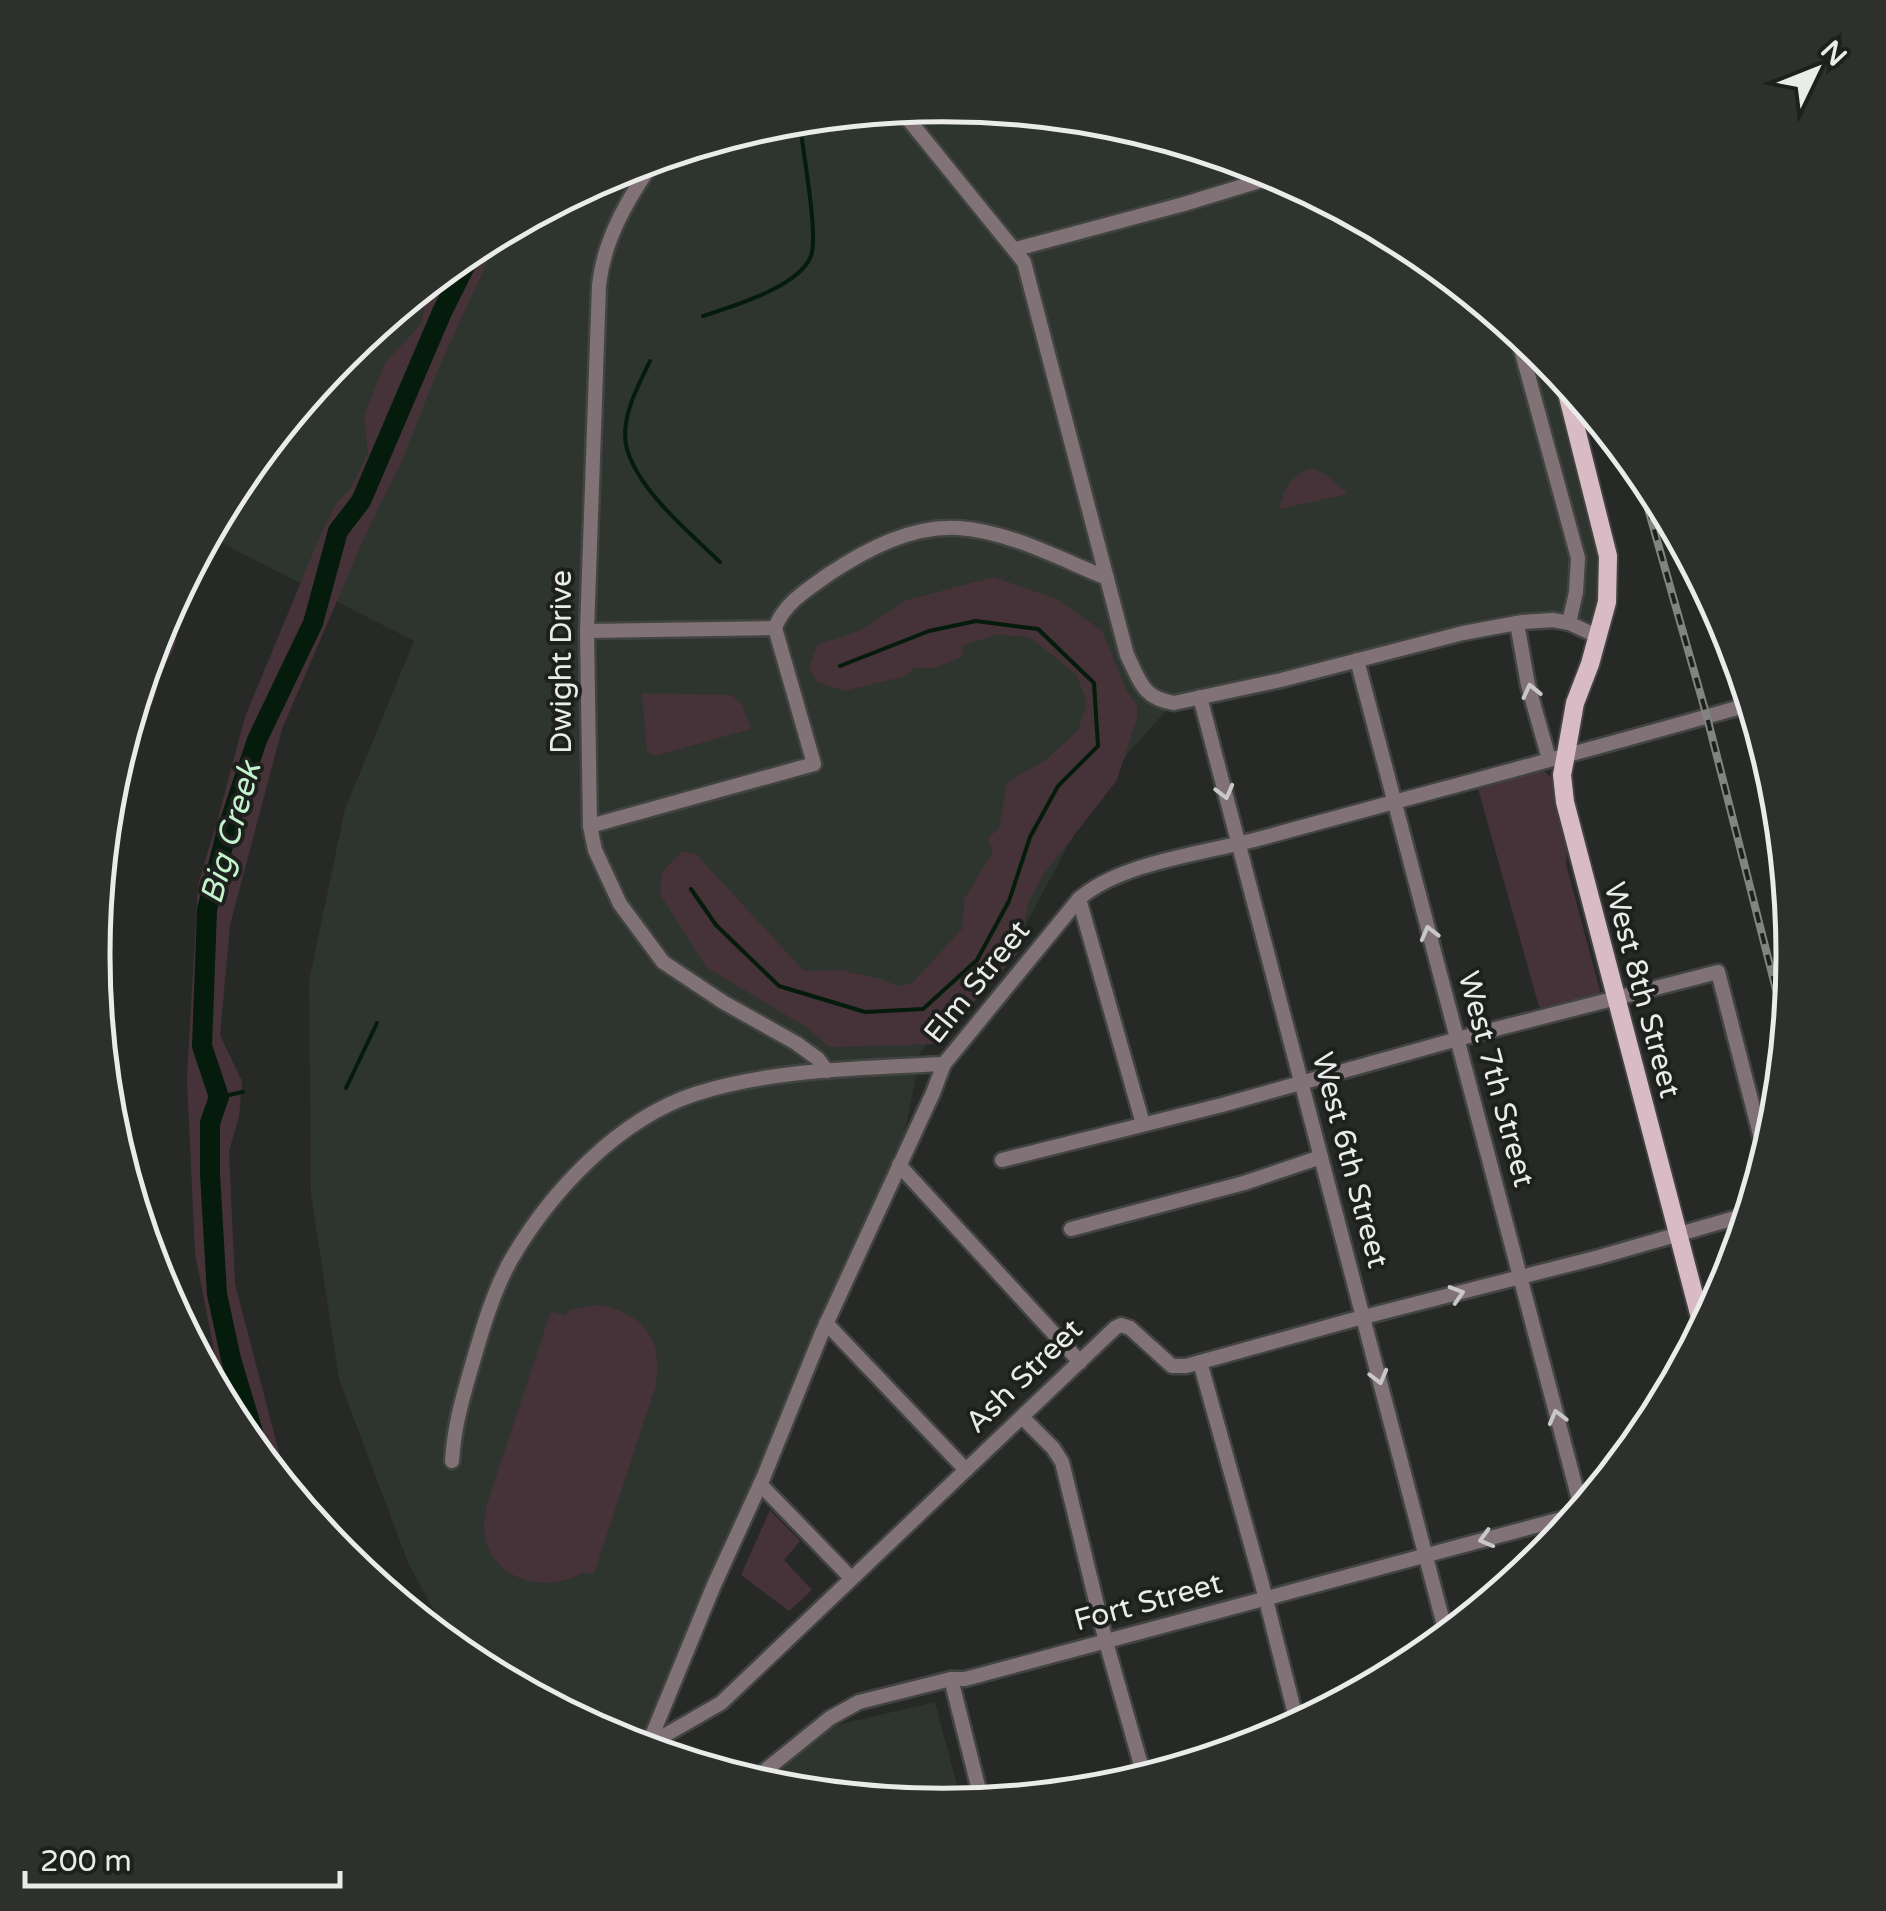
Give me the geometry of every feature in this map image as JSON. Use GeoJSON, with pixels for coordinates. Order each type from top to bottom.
{"type":"FeatureCollection","features":[{"type":"Feature","properties":{"kind":"main road","name":"West 8th Street"},"geometry":{"type":"LineString","coordinates":[[1571,408],[1608,556],[1607,602],[1558,757],[1565,802],[1698,1307]]}},
{"type":"Feature","properties":{"kind":"street"},"geometry":{"type":"LineString","coordinates":[[912,123],[1016,249],[1029,273],[1127,654],[1148,694],[1174,702],[1200,697],[1516,623],[1553,620],[1597,636]]}},
{"type":"Feature","properties":{"kind":"street","name":"Dwight Drive"},"geometry":{"type":"LineString","coordinates":[[641,180],[626,202],[601,263],[597,310],[586,631],[590,826],[595,850],[620,904],[664,962],[796,1044],[818,1059],[827,1072]]}},
{"type":"Feature","properties":{"kind":"street"},"geometry":{"type":"LineString","coordinates":[[1016,249],[1255,183]]}},
{"type":"Feature","properties":{"kind":"street"},"geometry":{"type":"LineString","coordinates":[[1523,358],[1578,558],[1570,623]]}},
{"type":"Feature","properties":{"kind":"street"},"geometry":{"type":"LineString","coordinates":[[590,826],[814,764],[776,628],[779,618],[804,591],[871,548],[929,530],[959,528],[1011,539],[1107,578]]}},
{"type":"Feature","properties":{"kind":"street"},"geometry":{"type":"LineString","coordinates":[[1516,623],[1528,685],[1558,757]]}},
{"type":"Feature","properties":{"kind":"street"},"geometry":{"type":"LineString","coordinates":[[586,631],[776,628]]}},
{"type":"Feature","properties":{"kind":"street","name":"West 7th Street"},"geometry":{"type":"LineString","coordinates":[[1357,660],[1577,1496]]}},
{"type":"Feature","properties":{"kind":"street","name":"West 6th Street"},"geometry":{"type":"LineString","coordinates":[[1200,697],[1443,1621]]}},
{"type":"Feature","properties":{"kind":"street","name":"Elm Street"},"geometry":{"type":"LineString","coordinates":[[652,1735],[826,1323],[944,1064],[1079,899],[1112,878],[1738,708]]}},
{"type":"Feature","properties":{"kind":"street"},"geometry":{"type":"LineString","coordinates":[[1079,899],[1143,1124]]}},
{"type":"Feature","properties":{"kind":"street"},"geometry":{"type":"LineString","coordinates":[[1002,1160],[1718,972],[1758,1127]]}},
{"type":"Feature","properties":{"kind":"street"},"geometry":{"type":"LineString","coordinates":[[452,1461],[454,1427],[474,1357],[488,1311],[511,1260],[538,1220],[588,1161],[626,1128],[692,1094],[730,1084],[944,1064]]}},
{"type":"Feature","properties":{"kind":"street"},"geometry":{"type":"LineString","coordinates":[[1071,1229],[1244,1183],[1321,1158]]}},
{"type":"Feature","properties":{"kind":"street"},"geometry":{"type":"LineString","coordinates":[[898,1165],[1080,1362]]}},
{"type":"Feature","properties":{"kind":"street","name":"Ash Street"},"geometry":{"type":"LineString","coordinates":[[661,1739],[721,1703],[1121,1325],[1130,1328],[1172,1366],[1186,1366],[1733,1218]]}},
{"type":"Feature","properties":{"kind":"street"},"geometry":{"type":"LineString","coordinates":[[826,1323],[966,1470]]}},
{"type":"Feature","properties":{"kind":"street"},"geometry":{"type":"LineString","coordinates":[[1200,1362],[1294,1711]]}},
{"type":"Feature","properties":{"kind":"street"},"geometry":{"type":"LineString","coordinates":[[1022,1417],[1062,1462],[1140,1764]]}},
{"type":"Feature","properties":{"kind":"street"},"geometry":{"type":"LineString","coordinates":[[760,1484],[851,1578]]}},
{"type":"Feature","properties":{"kind":"street","name":"Fort Street"},"geometry":{"type":"LineString","coordinates":[[767,1769],[830,1718],[859,1702],[1106,1642],[1556,1519]]}},
{"type":"Feature","properties":{"kind":"street"},"geometry":{"type":"LineString","coordinates":[[950,1679],[978,1787]]}},
{"type":"Feature","properties":{"kind":"shaded area"},"geometry":{"type":"Polygon","coordinates":[[[889,124],[997,124],[1106,139],[1159,151],[1262,186],[1360,234],[1406,263],[1492,329],[1572,410],[1608,556],[1597,636],[1569,623],[1502,625],[1174,702],[1129,752],[1077,829],[1020,935],[921,1051],[898,1165],[652,1736],[526,1677],[438,1617],[409,1565],[339,1379],[311,1194],[309,981],[345,809],[414,641],[220,542],[250,493],[317,406],[354,366],[436,295],[480,263],[575,208],[624,186],[727,151],[834,130],[889,124]]]}},
{"type":"Feature","properties":{"kind":"shaded area"},"geometry":{"type":"Polygon","coordinates":[[[490,257],[282,729],[230,925],[220,1035],[242,1081],[239,1117],[229,1151],[235,1284],[286,1467],[216,1361],[195,1253],[187,1078],[198,884],[245,717],[320,536],[368,453],[364,415],[385,363],[421,324],[425,304],[490,257]]]}},
{"type":"Feature","properties":{"kind":"shaded area"},"geometry":{"type":"Polygon","coordinates":[[[1312,468],[1348,494],[1279,509],[1290,483],[1312,468]]]}},
{"type":"Feature","properties":{"kind":"shaded area"},"geometry":{"type":"Polygon","coordinates":[[[994,577],[1059,600],[1102,631],[1137,706],[1117,780],[1044,874],[1029,901],[1017,954],[936,1044],[829,1047],[806,1027],[706,967],[660,894],[662,872],[682,851],[696,854],[804,971],[840,970],[898,986],[912,983],[962,929],[964,899],[993,852],[988,838],[999,828],[1007,783],[1048,758],[1078,730],[1087,702],[1076,674],[1029,637],[995,635],[962,646],[963,656],[935,668],[914,668],[906,676],[844,691],[817,682],[809,669],[817,645],[859,631],[907,600],[994,577]]]}},
{"type":"Feature","properties":{"kind":"shaded area"},"geometry":{"type":"Polygon","coordinates":[[[176,630],[176,640],[163,665],[176,630]]]}},
{"type":"Feature","properties":{"kind":"shaded area"},"geometry":{"type":"Polygon","coordinates":[[[157,680],[156,695],[146,714],[157,680]]]}},
{"type":"Feature","properties":{"kind":"shaded area"},"geometry":{"type":"Polygon","coordinates":[[[642,693],[730,695],[742,704],[751,729],[655,756],[647,752],[642,693]]]}},
{"type":"Feature","properties":{"kind":"shaded area"},"geometry":{"type":"Polygon","coordinates":[[[1537,771],[1553,779],[1566,864],[1600,991],[1543,1009],[1539,1007],[1477,785],[1537,771]]]}},
{"type":"Feature","properties":{"kind":"shaded area"},"geometry":{"type":"Polygon","coordinates":[[[599,1305],[628,1315],[648,1332],[657,1357],[655,1388],[594,1574],[584,1572],[555,1582],[525,1580],[499,1565],[490,1552],[484,1533],[487,1504],[551,1311],[564,1315],[571,1309],[599,1305]]]}},
{"type":"Feature","properties":{"kind":"shaded area"},"geometry":{"type":"Polygon","coordinates":[[[770,1510],[800,1541],[784,1560],[812,1590],[789,1611],[741,1575],[770,1510]]]}},
{"type":"Feature","properties":{"kind":"shaded area"},"geometry":{"type":"Polygon","coordinates":[[[935,1702],[958,1788],[889,1787],[776,1771],[818,1733],[935,1702]]]}},
{"type":"Feature","properties":{"kind":"waterway"},"geometry":{"type":"LineString","coordinates":[[703,316],[779,286],[804,267],[811,256],[812,217],[802,139]]}},
{"type":"Feature","properties":{"kind":"waterway","name":"Big Creek"},"geometry":{"type":"LineString","coordinates":[[247,1414],[217,1294],[210,1123],[219,1097],[202,1046],[207,910],[227,830],[257,740],[313,623],[338,531],[361,501],[459,278]]}},
{"type":"Feature","properties":{"kind":"waterway"},"geometry":{"type":"LineString","coordinates":[[650,361],[628,415],[627,449],[654,495],[720,562]]}},
{"type":"Feature","properties":{"kind":"waterway"},"geometry":{"type":"LineString","coordinates":[[691,889],[716,925],[779,986],[865,1012],[923,1009],[977,960],[1009,901],[1030,837],[1058,786],[1098,746],[1094,683],[1038,629],[976,621],[929,631],[840,666]]}},
{"type":"Feature","properties":{"kind":"waterway"},"geometry":{"type":"LineString","coordinates":[[346,1088],[377,1023]]}},
{"type":"Feature","properties":{"kind":"waterway"},"geometry":{"type":"LineString","coordinates":[[219,1097],[243,1092]]}},
{"type":"Feature","properties":{"kind":"railway"},"geometry":{"type":"LineString","coordinates":[[1650,516],[1707,717],[1775,985]]}}]}
